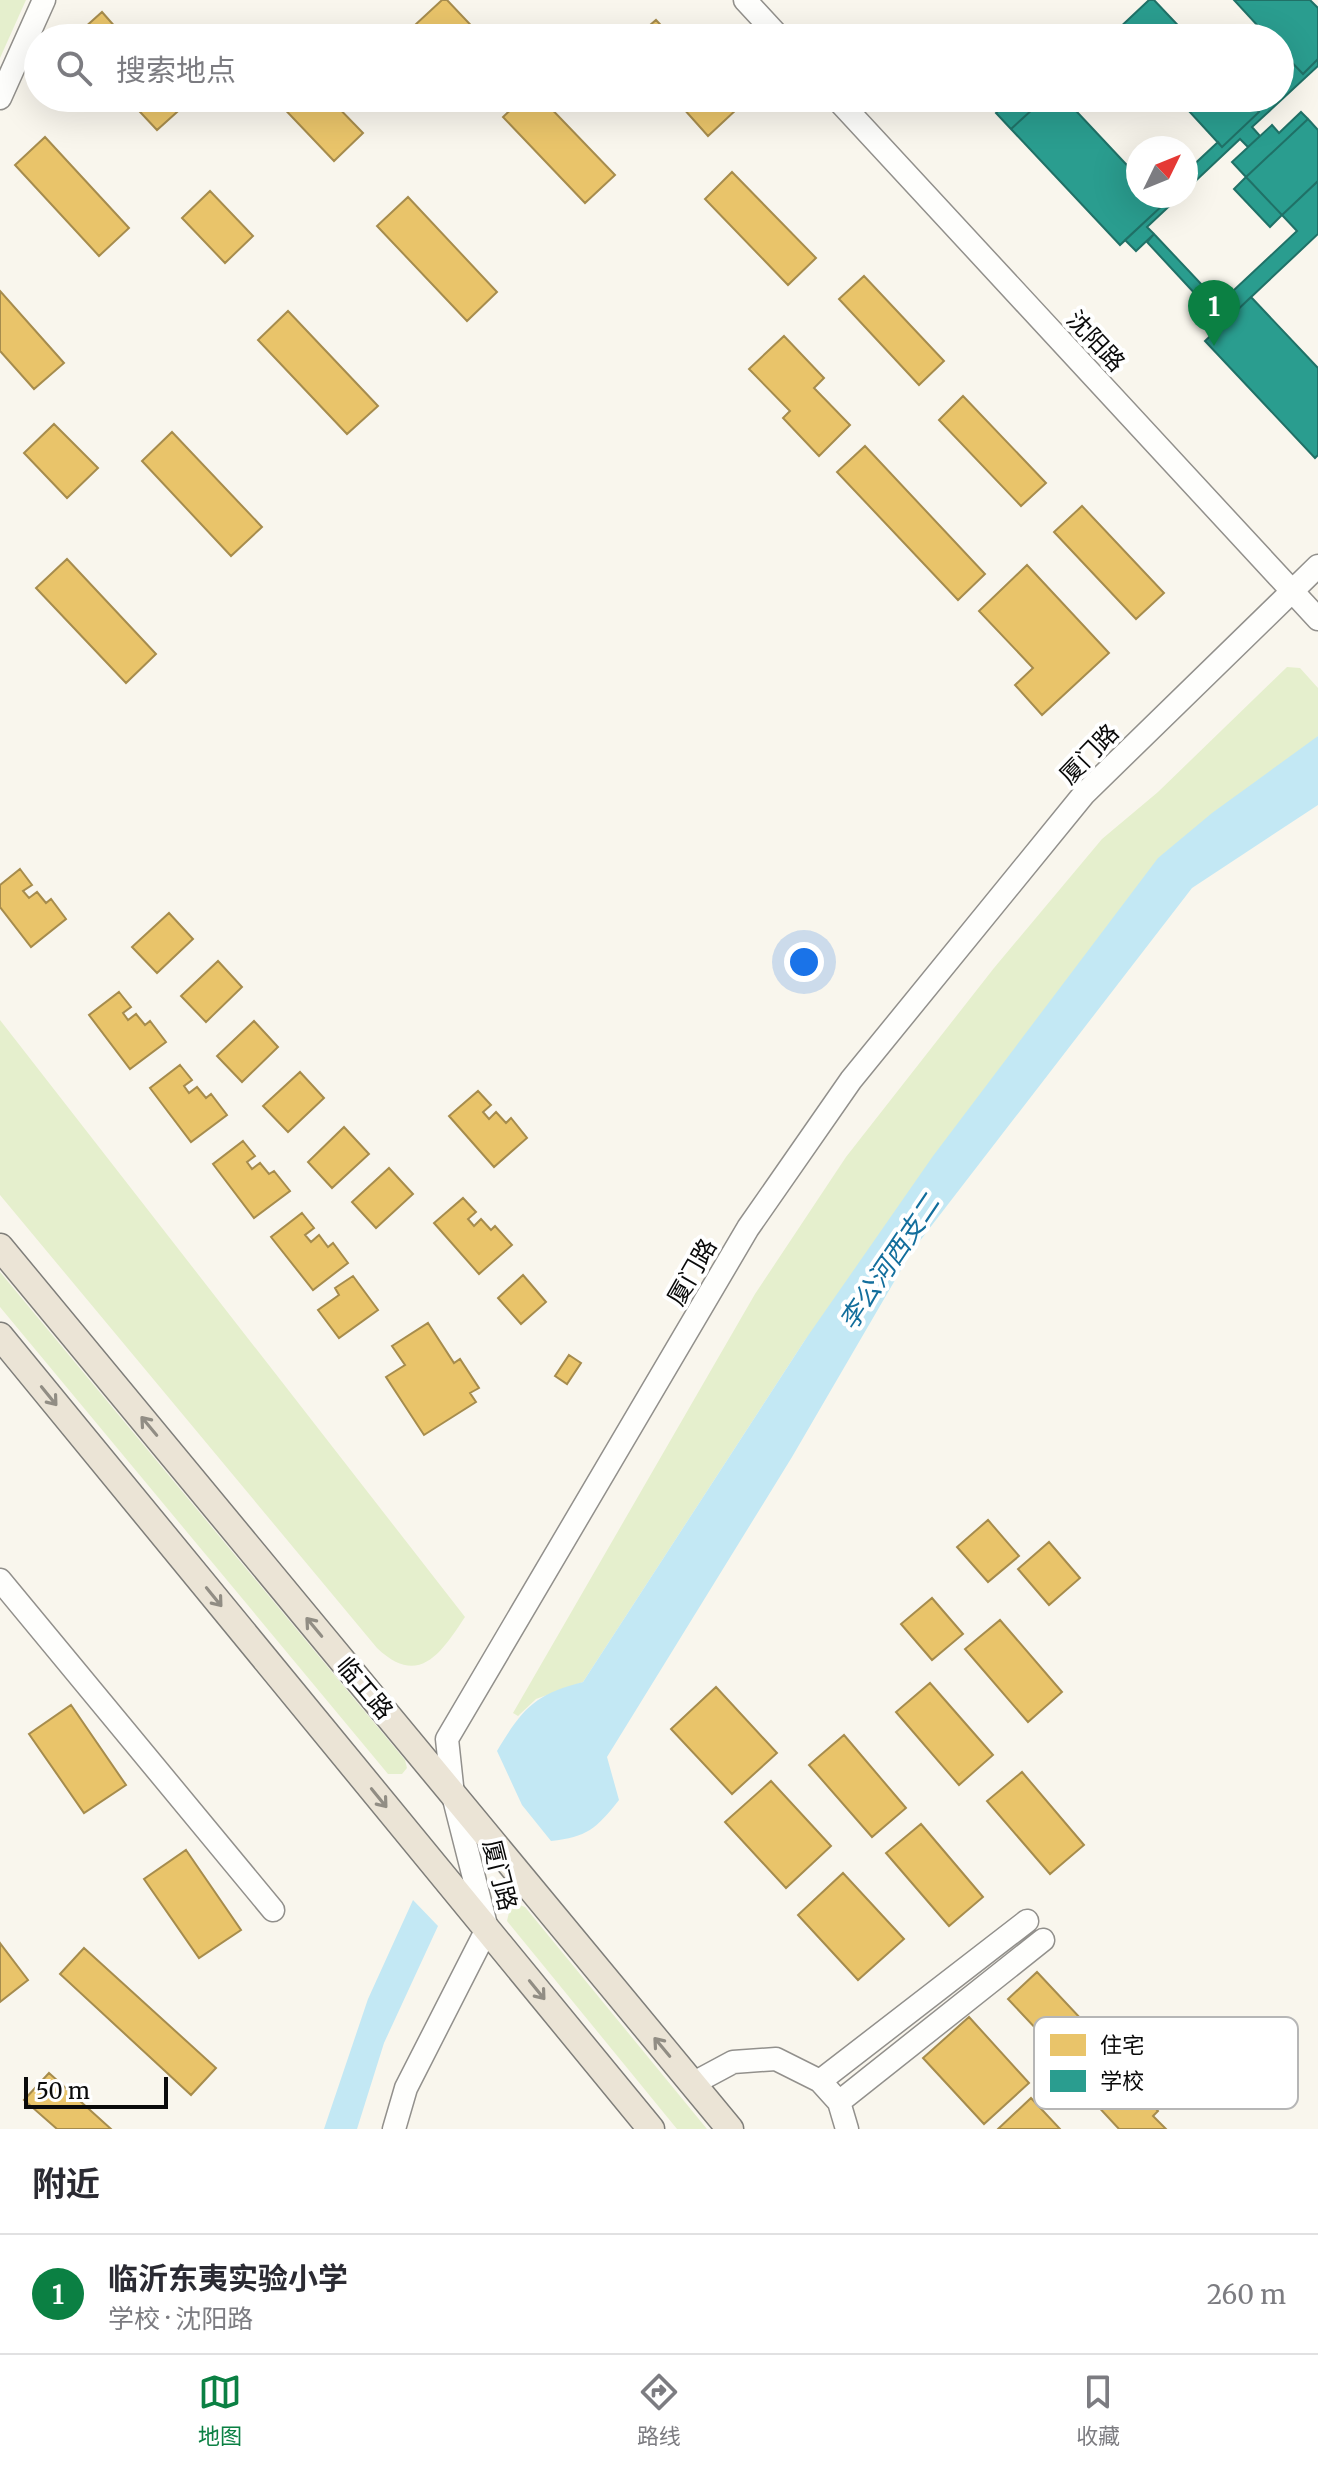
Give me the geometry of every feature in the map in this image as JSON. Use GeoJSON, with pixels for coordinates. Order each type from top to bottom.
{"type":"FeatureCollection","features":[{"type":"Feature","properties":{"kind":"main road","name":"临工路"},"geometry":{"type":"LineString","coordinates":[[0,1247],[730,2129]]}},
{"type":"Feature","properties":{"kind":"main road"},"geometry":{"type":"LineString","coordinates":[[0,1336],[651,2129]]}},
{"type":"Feature","properties":{"kind":"street"},"geometry":{"type":"LineString","coordinates":[[33,24],[44,0]]}},
{"type":"Feature","properties":{"kind":"street"},"geometry":{"type":"LineString","coordinates":[[745,0],[767,24]]}},
{"type":"Feature","properties":{"kind":"street"},"geometry":{"type":"LineString","coordinates":[[0,98],[24,45]]}},
{"type":"Feature","properties":{"kind":"street","name":"沈阳路"},"geometry":{"type":"LineString","coordinates":[[849,112],[1318,619]]}},
{"type":"Feature","properties":{"kind":"street","name":"厦门路"},"geometry":{"type":"LineString","coordinates":[[394,2129],[406,2088],[487,1929],[453,1795],[447,1739],[765,1203],[851,1080],[1084,794],[1318,566]]}},
{"type":"Feature","properties":{"kind":"street"},"geometry":{"type":"LineString","coordinates":[[0,1580],[273,1910]]}},
{"type":"Feature","properties":{"kind":"street"},"geometry":{"type":"LineString","coordinates":[[820,2081],[1027,1921]]}},
{"type":"Feature","properties":{"kind":"street"},"geometry":{"type":"LineString","coordinates":[[839,2102],[1043,1940]]}},
{"type":"Feature","properties":{"kind":"street"},"geometry":{"type":"LineString","coordinates":[[692,2084],[733,2062],[776,2059],[820,2081],[839,2102],[847,2129]]}},
{"type":"Feature","properties":{"kind":"green space"},"geometry":{"type":"Polygon","coordinates":[[[0,0],[26,0],[0,58],[0,0]]]}},
{"type":"Feature","properties":{"kind":"green space"},"geometry":{"type":"Polygon","coordinates":[[[1287,667],[1300,668],[1318,688],[1318,736],[805,1340],[583,1682],[536,1699],[518,1716],[513,1713],[755,1294],[846,1157],[994,968],[1102,839],[1158,792],[1287,667]]]}},
{"type":"Feature","properties":{"kind":"green space"},"geometry":{"type":"Polygon","coordinates":[[[0,1020],[465,1617],[447,1643],[428,1661],[405,1665],[392,1660],[377,1648],[0,1195],[0,1020]]]}},
{"type":"Feature","properties":{"kind":"green space"},"geometry":{"type":"Polygon","coordinates":[[[0,1272],[405,1760],[407,1768],[402,1774],[388,1774],[0,1307],[0,1272]]]}},
{"type":"Feature","properties":{"kind":"green space"},"geometry":{"type":"Polygon","coordinates":[[[517,1904],[525,1907],[707,2129],[677,2129],[507,1921],[510,1908],[517,1904]]]}},
{"type":"Feature","properties":{"kind":"water","name":"李公河西支二"},"geometry":{"type":"Polygon","coordinates":[[[1318,736],[1318,805],[1192,888],[912,1251],[792,1457],[607,1757],[619,1800],[590,1830],[551,1841],[522,1805],[497,1751],[514,1724],[541,1698],[583,1682],[805,1340],[933,1156],[1158,858],[1212,813],[1318,736]]]}},
{"type":"Feature","properties":{"kind":"water"},"geometry":{"type":"Polygon","coordinates":[[[413,1900],[438,1926],[384,2043],[357,2129],[324,2129],[368,1999],[413,1900]]]}},
{"type":"Feature","properties":{"kind":"building: 住宅"},"geometry":{"type":"Polygon","coordinates":[[[442,0],[447,0],[470,24],[416,24],[442,0]]]}},
{"type":"Feature","properties":{"kind":"building: 住宅"},"geometry":{"type":"Polygon","coordinates":[[[102,12],[113,24],[89,24],[102,12]]]}},
{"type":"Feature","properties":{"kind":"building: 住宅"},"geometry":{"type":"Polygon","coordinates":[[[140,112],[177,112],[157,130],[140,112]]]}},
{"type":"Feature","properties":{"kind":"building: 住宅"},"geometry":{"type":"Polygon","coordinates":[[[287,112],[343,112],[363,133],[334,161],[287,112]]]}},
{"type":"Feature","properties":{"kind":"building: 住宅"},"geometry":{"type":"Polygon","coordinates":[[[508,112],[554,112],[615,175],[585,203],[503,117],[508,112]]]}},
{"type":"Feature","properties":{"kind":"building: 住宅"},"geometry":{"type":"Polygon","coordinates":[[[687,112],[734,112],[708,136],[687,112]]]}},
{"type":"Feature","properties":{"kind":"building: 住宅"},"geometry":{"type":"Polygon","coordinates":[[[45,137],[129,228],[99,256],[15,165],[45,137]]]}},
{"type":"Feature","properties":{"kind":"building: 住宅"},"geometry":{"type":"Polygon","coordinates":[[[732,172],[816,258],[788,285],[705,199],[732,172]]]}},
{"type":"Feature","properties":{"kind":"building: 住宅"},"geometry":{"type":"Polygon","coordinates":[[[210,191],[253,236],[225,263],[182,218],[210,191]]]}},
{"type":"Feature","properties":{"kind":"building: 住宅"},"geometry":{"type":"Polygon","coordinates":[[[408,197],[497,292],[467,321],[377,226],[408,197]]]}},
{"type":"Feature","properties":{"kind":"building: 住宅"},"geometry":{"type":"Polygon","coordinates":[[[864,276],[944,361],[919,385],[839,299],[864,276]]]}},
{"type":"Feature","properties":{"kind":"building: 住宅"},"geometry":{"type":"Polygon","coordinates":[[[0,291],[64,363],[34,389],[0,351],[0,291]]]}},
{"type":"Feature","properties":{"kind":"building: 住宅"},"geometry":{"type":"Polygon","coordinates":[[[288,311],[378,406],[347,434],[258,340],[288,311]]]}},
{"type":"Feature","properties":{"kind":"building: 住宅"},"geometry":{"type":"Polygon","coordinates":[[[784,336],[824,378],[814,388],[850,425],[819,456],[783,418],[790,411],[749,369],[784,336]]]}},
{"type":"Feature","properties":{"kind":"building: 住宅"},"geometry":{"type":"Polygon","coordinates":[[[963,396],[1046,483],[1021,506],[939,420],[963,396]]]}},
{"type":"Feature","properties":{"kind":"building: 住宅"},"geometry":{"type":"Polygon","coordinates":[[[54,424],[98,468],[67,498],[24,453],[54,424]]]}},
{"type":"Feature","properties":{"kind":"building: 住宅"},"geometry":{"type":"Polygon","coordinates":[[[172,432],[262,527],[231,556],[142,461],[172,432]]]}},
{"type":"Feature","properties":{"kind":"building: 住宅"},"geometry":{"type":"Polygon","coordinates":[[[865,446],[985,574],[958,600],[837,472],[865,446]]]}},
{"type":"Feature","properties":{"kind":"building: 住宅"},"geometry":{"type":"Polygon","coordinates":[[[1082,506],[1164,593],[1136,619],[1054,532],[1082,506]]]}},
{"type":"Feature","properties":{"kind":"building: 住宅"},"geometry":{"type":"Polygon","coordinates":[[[67,559],[156,654],[126,683],[36,588],[67,559]]]}},
{"type":"Feature","properties":{"kind":"building: 住宅"},"geometry":{"type":"Polygon","coordinates":[[[1027,565],[1109,653],[1042,715],[1015,685],[1033,668],[979,611],[1027,565]]]}},
{"type":"Feature","properties":{"kind":"building: 住宅"},"geometry":{"type":"Polygon","coordinates":[[[20,869],[32,885],[23,891],[29,898],[37,892],[46,903],[51,899],[66,919],[31,947],[0,907],[0,885],[20,869]]]}},
{"type":"Feature","properties":{"kind":"building: 住宅"},"geometry":{"type":"Polygon","coordinates":[[[169,913],[193,939],[157,973],[132,947],[169,913]]]}},
{"type":"Feature","properties":{"kind":"building: 住宅"},"geometry":{"type":"Polygon","coordinates":[[[218,961],[242,987],[206,1022],[181,996],[218,961]]]}},
{"type":"Feature","properties":{"kind":"building: 住宅"},"geometry":{"type":"Polygon","coordinates":[[[119,992],[131,1007],[123,1013],[128,1020],[136,1014],[145,1025],[150,1021],[166,1042],[130,1069],[89,1015],[119,992]]]}},
{"type":"Feature","properties":{"kind":"building: 住宅"},"geometry":{"type":"Polygon","coordinates":[[[254,1021],[278,1047],[242,1082],[217,1056],[254,1021]]]}},
{"type":"Feature","properties":{"kind":"building: 住宅"},"geometry":{"type":"Polygon","coordinates":[[[180,1065],[192,1080],[184,1086],[189,1093],[197,1087],[206,1098],[211,1094],[227,1115],[191,1142],[150,1088],[180,1065]]]}},
{"type":"Feature","properties":{"kind":"building: 住宅"},"geometry":{"type":"Polygon","coordinates":[[[300,1072],[324,1098],[288,1132],[263,1106],[300,1072]]]}},
{"type":"Feature","properties":{"kind":"building: 住宅"},"geometry":{"type":"Polygon","coordinates":[[[478,1091],[491,1105],[483,1112],[489,1119],[496,1112],[506,1123],[511,1118],[527,1138],[494,1167],[449,1116],[478,1091]]]}},
{"type":"Feature","properties":{"kind":"building: 住宅"},"geometry":{"type":"Polygon","coordinates":[[[344,1127],[369,1154],[332,1188],[308,1162],[344,1127]]]}},
{"type":"Feature","properties":{"kind":"building: 住宅"},"geometry":{"type":"Polygon","coordinates":[[[243,1141],[255,1156],[247,1162],[252,1169],[260,1163],[269,1174],[274,1171],[290,1191],[254,1218],[213,1164],[243,1141]]]}},
{"type":"Feature","properties":{"kind":"building: 住宅"},"geometry":{"type":"Polygon","coordinates":[[[389,1168],[413,1194],[376,1228],[352,1202],[389,1168]]]}},
{"type":"Feature","properties":{"kind":"building: 住宅"},"geometry":{"type":"Polygon","coordinates":[[[463,1198],[476,1212],[468,1219],[474,1226],[481,1219],[491,1230],[495,1226],[512,1245],[479,1274],[434,1223],[463,1198]]]}},
{"type":"Feature","properties":{"kind":"building: 住宅"},"geometry":{"type":"Polygon","coordinates":[[[302,1213],[314,1228],[305,1235],[311,1242],[319,1235],[328,1247],[333,1243],[348,1263],[313,1290],[271,1237],[302,1213]]]}},
{"type":"Feature","properties":{"kind":"building: 住宅"},"geometry":{"type":"Polygon","coordinates":[[[523,1275],[546,1302],[521,1324],[498,1298],[523,1275]]]}},
{"type":"Feature","properties":{"kind":"building: 住宅"},"geometry":{"type":"Polygon","coordinates":[[[353,1276],[378,1310],[339,1338],[318,1310],[339,1295],[335,1288],[353,1276]]]}},
{"type":"Feature","properties":{"kind":"building: 住宅"},"geometry":{"type":"Polygon","coordinates":[[[428,1323],[454,1363],[460,1359],[479,1388],[470,1393],[476,1402],[424,1435],[386,1377],[405,1365],[392,1346],[428,1323]]]}},
{"type":"Feature","properties":{"kind":"building: 住宅"},"geometry":{"type":"Polygon","coordinates":[[[569,1355],[581,1363],[567,1384],[555,1376],[569,1355]]]}},
{"type":"Feature","properties":{"kind":"building: 住宅"},"geometry":{"type":"Polygon","coordinates":[[[988,1520],[1019,1556],[988,1582],[957,1547],[988,1520]]]}},
{"type":"Feature","properties":{"kind":"building: 住宅"},"geometry":{"type":"Polygon","coordinates":[[[1049,1542],[1080,1578],[1049,1605],[1018,1569],[1049,1542]]]}},
{"type":"Feature","properties":{"kind":"building: 住宅"},"geometry":{"type":"Polygon","coordinates":[[[932,1598],[963,1634],[932,1660],[901,1624],[932,1598]]]}},
{"type":"Feature","properties":{"kind":"building: 住宅"},"geometry":{"type":"Polygon","coordinates":[[[1000,1620],[1062,1692],[1028,1722],[965,1649],[1000,1620]]]}},
{"type":"Feature","properties":{"kind":"building: 住宅"},"geometry":{"type":"Polygon","coordinates":[[[930,1683],[993,1755],[959,1785],[896,1712],[930,1683]]]}},
{"type":"Feature","properties":{"kind":"building: 住宅"},"geometry":{"type":"Polygon","coordinates":[[[716,1687],[777,1753],[732,1794],[671,1729],[716,1687]]]}},
{"type":"Feature","properties":{"kind":"building: 住宅"},"geometry":{"type":"Polygon","coordinates":[[[71,1705],[126,1785],[84,1813],[29,1734],[71,1705]]]}},
{"type":"Feature","properties":{"kind":"building: 住宅"},"geometry":{"type":"Polygon","coordinates":[[[844,1735],[906,1808],[872,1837],[809,1765],[844,1735]]]}},
{"type":"Feature","properties":{"kind":"building: 住宅"},"geometry":{"type":"Polygon","coordinates":[[[1022,1772],[1084,1845],[1050,1874],[987,1801],[1022,1772]]]}},
{"type":"Feature","properties":{"kind":"building: 住宅"},"geometry":{"type":"Polygon","coordinates":[[[771,1781],[831,1846],[786,1888],[725,1822],[771,1781]]]}},
{"type":"Feature","properties":{"kind":"building: 住宅"},"geometry":{"type":"Polygon","coordinates":[[[921,1824],[983,1897],[949,1926],[886,1853],[921,1824]]]}},
{"type":"Feature","properties":{"kind":"building: 住宅"},"geometry":{"type":"Polygon","coordinates":[[[186,1850],[241,1930],[199,1958],[144,1879],[186,1850]]]}},
{"type":"Feature","properties":{"kind":"building: 住宅"},"geometry":{"type":"Polygon","coordinates":[[[843,1873],[904,1939],[858,1980],[798,1915],[843,1873]]]}},
{"type":"Feature","properties":{"kind":"building: 住宅"},"geometry":{"type":"Polygon","coordinates":[[[0,1943],[28,1980],[0,2002],[0,1943]]]}},
{"type":"Feature","properties":{"kind":"building: 住宅"},"geometry":{"type":"Polygon","coordinates":[[[84,1948],[216,2068],[191,2095],[60,1974],[84,1948]]]}},
{"type":"Feature","properties":{"kind":"building: 住宅"},"geometry":{"type":"Polygon","coordinates":[[[1037,1972],[1079,2017],[1034,2017],[1034,2027],[1008,1999],[1037,1972]]]}},
{"type":"Feature","properties":{"kind":"building: 住宅"},"geometry":{"type":"Polygon","coordinates":[[[969,2017],[1029,2083],[984,2124],[923,2058],[969,2017]]]}},
{"type":"Feature","properties":{"kind":"building: 住宅"},"geometry":{"type":"Polygon","coordinates":[[[49,2073],[111,2129],[57,2129],[24,2100],[49,2073]]]}},
{"type":"Feature","properties":{"kind":"building: 住宅"},"geometry":{"type":"Polygon","coordinates":[[[1031,2098],[1034,2109],[1041,2109],[1060,2129],[998,2129],[1031,2098]]]}},
{"type":"Feature","properties":{"kind":"building: 住宅"},"geometry":{"type":"Polygon","coordinates":[[[1100,2109],[1156,2109],[1158,2111],[1153,2116],[1166,2129],[1119,2129],[1100,2109]]]}},
{"type":"Feature","properties":{"kind":"building: 学校"},"geometry":{"type":"Polygon","coordinates":[[[1149,0],[1154,0],[1177,24],[1124,24],[1149,0]]]}},
{"type":"Feature","properties":{"kind":"building: 学校"},"geometry":{"type":"Polygon","coordinates":[[[1234,0],[1310,0],[1318,8],[1318,59],[1303,74],[1294,65],[1294,24],[1256,24],[1234,0]]]}},
{"type":"Feature","properties":{"kind":"building: 学校"},"geometry":{"type":"Polygon","coordinates":[[[1318,59],[1318,66],[1294,88],[1294,65],[1303,74],[1318,59]]]}},
{"type":"Feature","properties":{"kind":"building: 学校"},"geometry":{"type":"Polygon","coordinates":[[[997,112],[1030,112],[1011,129],[997,112]]]}},
{"type":"Feature","properties":{"kind":"building: 学校"},"geometry":{"type":"Polygon","coordinates":[[[1030,112],[1077,112],[1126,164],[1126,208],[1160,208],[1120,245],[1011,129],[1030,112]]]}},
{"type":"Feature","properties":{"kind":"building: 学校"},"geometry":{"type":"Polygon","coordinates":[[[1190,112],[1259,112],[1222,147],[1190,112]]]}},
{"type":"Feature","properties":{"kind":"building: 学校"},"geometry":{"type":"Polygon","coordinates":[[[1259,112],[1268,112],[1252,127],[1260,136],[1248,147],[1240,139],[1198,179],[1198,161],[1218,142],[1222,147],[1259,112]]]}},
{"type":"Feature","properties":{"kind":"building: 学校"},"geometry":{"type":"Polygon","coordinates":[[[1301,112],[1308,119],[1246,177],[1232,162],[1272,125],[1279,133],[1301,112]]]}},
{"type":"Feature","properties":{"kind":"building: 学校"},"geometry":{"type":"Polygon","coordinates":[[[1308,119],[1318,130],[1318,181],[1282,215],[1246,177],[1308,119]]]}},
{"type":"Feature","properties":{"kind":"building: 学校"},"geometry":{"type":"Polygon","coordinates":[[[1246,177],[1282,215],[1270,227],[1234,189],[1246,177]]]}},
{"type":"Feature","properties":{"kind":"building: 学校"},"geometry":{"type":"Polygon","coordinates":[[[1318,181],[1318,234],[1215,331],[1203,319],[1297,231],[1282,215],[1318,181]]]}},
{"type":"Feature","properties":{"kind":"building: 学校"},"geometry":{"type":"Polygon","coordinates":[[[1160,208],[1167,208],[1147,227],[1154,234],[1136,251],[1125,240],[1160,208]]]}},
{"type":"Feature","properties":{"kind":"building: 学校"},"geometry":{"type":"Polygon","coordinates":[[[1154,234],[1219,303],[1211,311],[1147,242],[1154,234]]]}},
{"type":"Feature","properties":{"kind":"building: 学校"},"geometry":{"type":"Polygon","coordinates":[[[1251,297],[1318,368],[1318,455],[1315,458],[1205,341],[1251,297]]]}},
{"type":"Feature","properties":{"kind":"place","name":"临沂东夷实验小学"},"geometry":{"type":"Point","coordinates":[1214,346]}}]}
